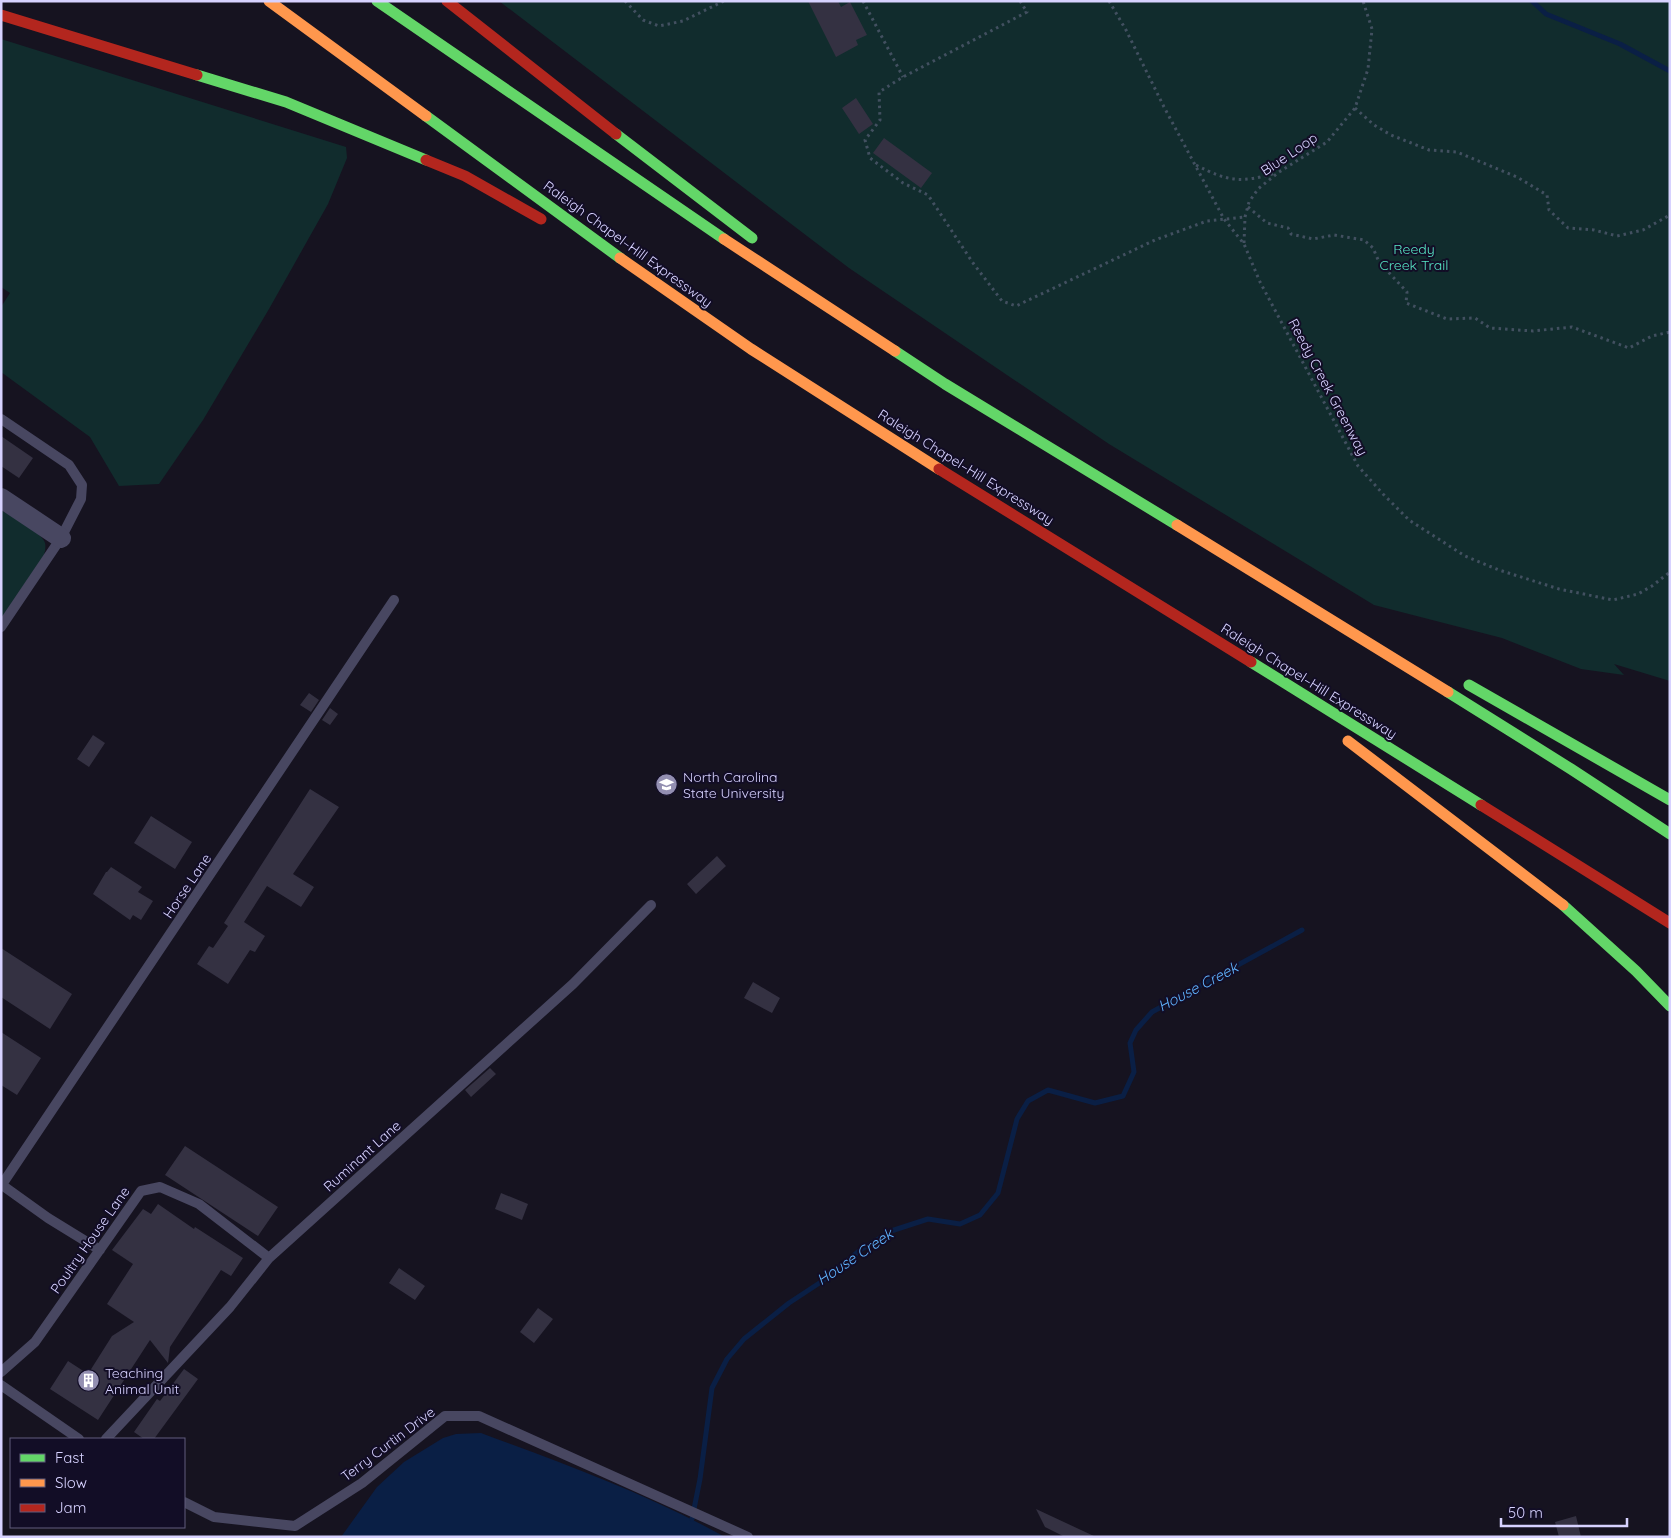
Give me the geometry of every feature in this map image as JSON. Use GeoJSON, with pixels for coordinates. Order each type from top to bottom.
{"type":"FeatureCollection","features":[{"type":"Feature","properties":{"kind":"highway","name":"Raleigh Chapel–Hill Expressway"},"geometry":{"type":"LineString","coordinates":[[269,1],[645,277],[752,349],[915,454],[1670,923]]}},
{"type":"Feature","properties":{"kind":"highway"},"geometry":{"type":"LineString","coordinates":[[377,1],[698,222],[945,384],[1226,554],[1571,769],[1670,834]]}},
{"type":"Feature","properties":{"kind":"highway"},"geometry":{"type":"LineString","coordinates":[[447,1],[583,109],[764,246]]}},
{"type":"Feature","properties":{"kind":"highway"},"geometry":{"type":"LineString","coordinates":[[1,15],[286,102],[465,176],[551,224]]}},
{"type":"Feature","properties":{"kind":"highway"},"geometry":{"type":"LineString","coordinates":[[568,234],[645,277]]}},
{"type":"Feature","properties":{"kind":"highway"},"geometry":{"type":"LineString","coordinates":[[811,282],[945,384]]}},
{"type":"Feature","properties":{"kind":"highway"},"geometry":{"type":"LineString","coordinates":[[1226,554],[1372,632]]}},
{"type":"Feature","properties":{"kind":"highway"},"geometry":{"type":"LineString","coordinates":[[1239,655],[1317,717]]}},
{"type":"Feature","properties":{"kind":"highway"},"geometry":{"type":"LineString","coordinates":[[1457,679],[1670,800]]}},
{"type":"Feature","properties":{"kind":"highway"},"geometry":{"type":"LineString","coordinates":[[1341,735],[1412,791],[1555,898],[1636,971],[1670,1006]]}},
{"type":"Feature","properties":{"kind":"street"},"geometry":{"type":"LineString","coordinates":[[1,498],[61,538]]}},
{"type":"Feature","properties":{"kind":"lane"},"geometry":{"type":"LineString","coordinates":[[1,419],[69,465],[82,485],[81,499],[61,538],[1,627]]}},
{"type":"Feature","properties":{"kind":"lane","name":"Horse Lane"},"geometry":{"type":"LineString","coordinates":[[2,1186],[394,600]]}},
{"type":"Feature","properties":{"kind":"lane","name":"Ruminant Lane"},"geometry":{"type":"LineString","coordinates":[[107,1438],[230,1307],[269,1258],[573,984],[651,906]]}},
{"type":"Feature","properties":{"kind":"lane"},"geometry":{"type":"LineString","coordinates":[[2,1186],[48,1218],[100,1250]]}},
{"type":"Feature","properties":{"kind":"lane","name":"Poultry House Lane"},"geometry":{"type":"LineString","coordinates":[[1,1372],[35,1342],[140,1190],[160,1187],[199,1204],[269,1258]]}},
{"type":"Feature","properties":{"kind":"lane"},"geometry":{"type":"LineString","coordinates":[[1,1385],[77,1438]]}},
{"type":"Feature","properties":{"kind":"lane","name":"Terry Curtin Drive"},"geometry":{"type":"LineString","coordinates":[[185,1502],[214,1517],[294,1526],[362,1483],[445,1416],[479,1416],[748,1537]]}},
{"type":"Feature","properties":{"kind":"path"},"geometry":{"type":"LineString","coordinates":[[625,1],[643,20],[659,26],[683,21],[724,1]]}},
{"type":"Feature","properties":{"kind":"path"},"geometry":{"type":"LineString","coordinates":[[863,1],[903,77]]}},
{"type":"Feature","properties":{"kind":"path"},"geometry":{"type":"LineString","coordinates":[[1020,1],[1027,12],[903,77],[879,92],[880,120],[865,140],[870,158],[904,183],[928,195],[972,263],[1002,301],[1016,306],[1155,240],[1207,220],[1245,217]]}},
{"type":"Feature","properties":{"kind":"path","name":"Reedy Creek Greenway"},"geometry":{"type":"LineString","coordinates":[[1109,1],[1126,30],[1164,108],[1196,164],[1224,219],[1244,244],[1260,282],[1358,466],[1409,520],[1465,556],[1499,570],[1559,589],[1599,598],[1613,600],[1638,594],[1670,572]]}},
{"type":"Feature","properties":{"kind":"path","name":"Blue Loop"},"geometry":{"type":"LineString","coordinates":[[1244,244],[1245,217],[1258,189],[1279,172],[1327,142],[1356,108],[1368,69],[1372,29],[1363,1]]}},
{"type":"Feature","properties":{"kind":"path"},"geometry":{"type":"LineString","coordinates":[[1356,108],[1374,124],[1392,135],[1429,150],[1458,152],[1517,177],[1546,195],[1549,210],[1568,228],[1594,230],[1617,236],[1643,230],[1670,215]]}},
{"type":"Feature","properties":{"kind":"path"},"geometry":{"type":"LineString","coordinates":[[1196,164],[1215,175],[1231,180],[1252,180],[1279,172]]}},
{"type":"Feature","properties":{"kind":"path"},"geometry":{"type":"LineString","coordinates":[[1248,207],[1267,223],[1288,228],[1291,234],[1313,239],[1334,236],[1364,240],[1373,248],[1380,262],[1407,292],[1406,303],[1447,319],[1475,318],[1490,328],[1534,331],[1572,327],[1629,348],[1652,336],[1670,332]]}},
{"type":"Feature","properties":{"kind":"green space","name":"Reedy Creek Trail"},"geometry":{"type":"Polygon","coordinates":[[[499,1],[1670,1],[1670,681],[1614,664],[1624,675],[1581,669],[1502,638],[1374,605],[1109,444],[849,268],[499,1]]]}},
{"type":"Feature","properties":{"kind":"green space"},"geometry":{"type":"Polygon","coordinates":[[[1,39],[346,147],[347,158],[328,204],[269,309],[203,420],[159,484],[119,486],[90,437],[1,372],[1,307],[10,293],[1,287],[1,39]]]}},
{"type":"Feature","properties":{"kind":"green space"},"geometry":{"type":"Polygon","coordinates":[[[1,510],[39,534],[45,546],[44,555],[1,619],[1,510]]]}},
{"type":"Feature","properties":{"kind":"water"},"geometry":{"type":"Polygon","coordinates":[[[481,1433],[636,1493],[725,1537],[341,1537],[377,1487],[404,1462],[443,1438],[456,1434],[481,1433]]]}},
{"type":"Feature","properties":{"kind":"building"},"geometry":{"type":"Polygon","coordinates":[[[808,1],[838,1],[841,7],[850,2],[867,35],[856,40],[858,45],[836,57],[808,1]]]}},
{"type":"Feature","properties":{"kind":"building"},"geometry":{"type":"Polygon","coordinates":[[[856,98],[873,124],[859,134],[842,108],[856,98]]]}},
{"type":"Feature","properties":{"kind":"building"},"geometry":{"type":"Polygon","coordinates":[[[884,138],[932,173],[921,188],[873,153],[884,138]]]}},
{"type":"Feature","properties":{"kind":"building"},"geometry":{"type":"Polygon","coordinates":[[[1,436],[33,458],[19,478],[1,466],[1,436]]]}},
{"type":"Feature","properties":{"kind":"building"},"geometry":{"type":"Polygon","coordinates":[[[309,693],[319,700],[311,712],[300,705],[309,693]]]}},
{"type":"Feature","properties":{"kind":"building"},"geometry":{"type":"Polygon","coordinates":[[[330,708],[338,714],[330,725],[322,720],[330,708]]]}},
{"type":"Feature","properties":{"kind":"building"},"geometry":{"type":"Polygon","coordinates":[[[93,735],[105,743],[89,767],[77,759],[93,735]]]}},
{"type":"Feature","properties":{"kind":"building"},"geometry":{"type":"Polygon","coordinates":[[[310,789],[339,807],[293,874],[314,887],[301,907],[267,886],[244,922],[265,936],[255,952],[250,950],[228,984],[197,964],[209,946],[213,948],[228,926],[224,923],[310,789]]]}},
{"type":"Feature","properties":{"kind":"building"},"geometry":{"type":"Polygon","coordinates":[[[151,816],[192,842],[175,869],[134,843],[151,816]]]}},
{"type":"Feature","properties":{"kind":"building"},"geometry":{"type":"Polygon","coordinates":[[[717,856],[726,866],[696,894],[687,884],[717,856]]]}},
{"type":"Feature","properties":{"kind":"building"},"geometry":{"type":"Polygon","coordinates":[[[111,867],[142,887],[138,892],[153,901],[141,920],[133,915],[130,920],[93,894],[111,867]]]}},
{"type":"Feature","properties":{"kind":"building"},"geometry":{"type":"Polygon","coordinates":[[[1,948],[72,994],[50,1029],[1,997],[1,948]]]}},
{"type":"Feature","properties":{"kind":"building"},"geometry":{"type":"Polygon","coordinates":[[[753,982],[780,998],[772,1013],[744,998],[753,982]]]}},
{"type":"Feature","properties":{"kind":"building"},"geometry":{"type":"Polygon","coordinates":[[[1,1032],[41,1058],[17,1095],[1,1085],[1,1032]]]}},
{"type":"Feature","properties":{"kind":"building"},"geometry":{"type":"Polygon","coordinates":[[[490,1068],[496,1074],[471,1097],[465,1090],[490,1068]]]}},
{"type":"Feature","properties":{"kind":"building"},"geometry":{"type":"Polygon","coordinates":[[[185,1146],[278,1207],[258,1236],[165,1175],[185,1146]]]}},
{"type":"Feature","properties":{"kind":"building"},"geometry":{"type":"Polygon","coordinates":[[[501,1193],[528,1204],[522,1220],[495,1209],[501,1193]]]}},
{"type":"Feature","properties":{"kind":"building"},"geometry":{"type":"Polygon","coordinates":[[[158,1204],[194,1229],[195,1227],[243,1258],[231,1276],[221,1270],[170,1347],[168,1363],[150,1340],[98,1420],[50,1389],[68,1361],[88,1374],[112,1336],[134,1322],[107,1304],[133,1264],[112,1250],[143,1209],[151,1214],[158,1204]]]}},
{"type":"Feature","properties":{"kind":"building"},"geometry":{"type":"Polygon","coordinates":[[[399,1268],[425,1286],[415,1300],[389,1283],[399,1268]]]}},
{"type":"Feature","properties":{"kind":"building"},"geometry":{"type":"Polygon","coordinates":[[[538,1308],[553,1319],[534,1343],[520,1332],[538,1308]]]}},
{"type":"Feature","properties":{"kind":"building"},"geometry":{"type":"Polygon","coordinates":[[[184,1369],[198,1379],[155,1438],[143,1438],[134,1432],[157,1399],[160,1401],[184,1369]]]}},
{"type":"Feature","properties":{"kind":"building"},"geometry":{"type":"Polygon","coordinates":[[[1036,1509],[1096,1537],[1065,1537],[1045,1527],[1036,1509]]]}},
{"type":"Feature","properties":{"kind":"building"},"geometry":{"type":"Polygon","coordinates":[[[1576,1516],[1581,1537],[1559,1537],[1555,1522],[1576,1516]]]}},
{"type":"Feature","properties":{"kind":"waterway"},"geometry":{"type":"LineString","coordinates":[[1532,1],[1546,14],[1620,44],[1670,71]]}},
{"type":"Feature","properties":{"kind":"waterway","name":"House Creek"},"geometry":{"type":"LineString","coordinates":[[692,1519],[700,1479],[712,1388],[727,1359],[744,1339],[789,1303],[827,1278],[859,1251],[891,1231],[928,1219],[960,1224],[980,1215],[998,1193],[1017,1119],[1028,1101],[1048,1090],[1095,1103],[1123,1096],[1134,1072],[1130,1043],[1136,1030],[1152,1012],[1302,930]]}},
{"type":"Feature","properties":{"kind":"traffic: fast"},"geometry":{"type":"LineString","coordinates":[[377,1],[724,239]]}},
{"type":"Feature","properties":{"kind":"traffic: fast"},"geometry":{"type":"LineString","coordinates":[[197,75],[286,102],[426,160]]}},
{"type":"Feature","properties":{"kind":"traffic: fast"},"geometry":{"type":"LineString","coordinates":[[426,116],[620,258]]}},
{"type":"Feature","properties":{"kind":"traffic: fast"},"geometry":{"type":"LineString","coordinates":[[616,134],[752,238]]}},
{"type":"Feature","properties":{"kind":"traffic: fast"},"geometry":{"type":"LineString","coordinates":[[895,351],[945,384],[1177,525]]}},
{"type":"Feature","properties":{"kind":"traffic: fast"},"geometry":{"type":"LineString","coordinates":[[1251,662],[1481,805]]}},
{"type":"Feature","properties":{"kind":"traffic: fast"},"geometry":{"type":"LineString","coordinates":[[1469,685],[1670,800]]}},
{"type":"Feature","properties":{"kind":"traffic: fast"},"geometry":{"type":"LineString","coordinates":[[1448,692],[1670,834]]}},
{"type":"Feature","properties":{"kind":"traffic: fast"},"geometry":{"type":"LineString","coordinates":[[1563,905],[1636,971],[1670,1006]]}},
{"type":"Feature","properties":{"kind":"traffic: slow"},"geometry":{"type":"LineString","coordinates":[[269,1],[426,116]]}},
{"type":"Feature","properties":{"kind":"traffic: slow"},"geometry":{"type":"LineString","coordinates":[[724,239],[895,351]]}},
{"type":"Feature","properties":{"kind":"traffic: slow"},"geometry":{"type":"LineString","coordinates":[[620,258],[751,349],[939,469]]}},
{"type":"Feature","properties":{"kind":"traffic: slow"},"geometry":{"type":"LineString","coordinates":[[1177,525],[1448,692]]}},
{"type":"Feature","properties":{"kind":"traffic: slow"},"geometry":{"type":"LineString","coordinates":[[1348,741],[1563,905]]}},
{"type":"Feature","properties":{"kind":"traffic: jam"},"geometry":{"type":"LineString","coordinates":[[447,1],[616,134]]}},
{"type":"Feature","properties":{"kind":"traffic: jam"},"geometry":{"type":"LineString","coordinates":[[1,15],[197,75]]}},
{"type":"Feature","properties":{"kind":"traffic: jam"},"geometry":{"type":"LineString","coordinates":[[426,160],[465,176],[541,219]]}},
{"type":"Feature","properties":{"kind":"traffic: jam"},"geometry":{"type":"LineString","coordinates":[[939,469],[1251,662]]}},
{"type":"Feature","properties":{"kind":"traffic: jam"},"geometry":{"type":"LineString","coordinates":[[1481,805],[1670,923]]}},
{"type":"Feature","properties":{"kind":"place","name":"North Carolina State University"},"geometry":{"type":"Point","coordinates":[667,785]}},
{"type":"Feature","properties":{"kind":"place","name":"Teaching Animal Unit"},"geometry":{"type":"Point","coordinates":[89,1381]}}]}
